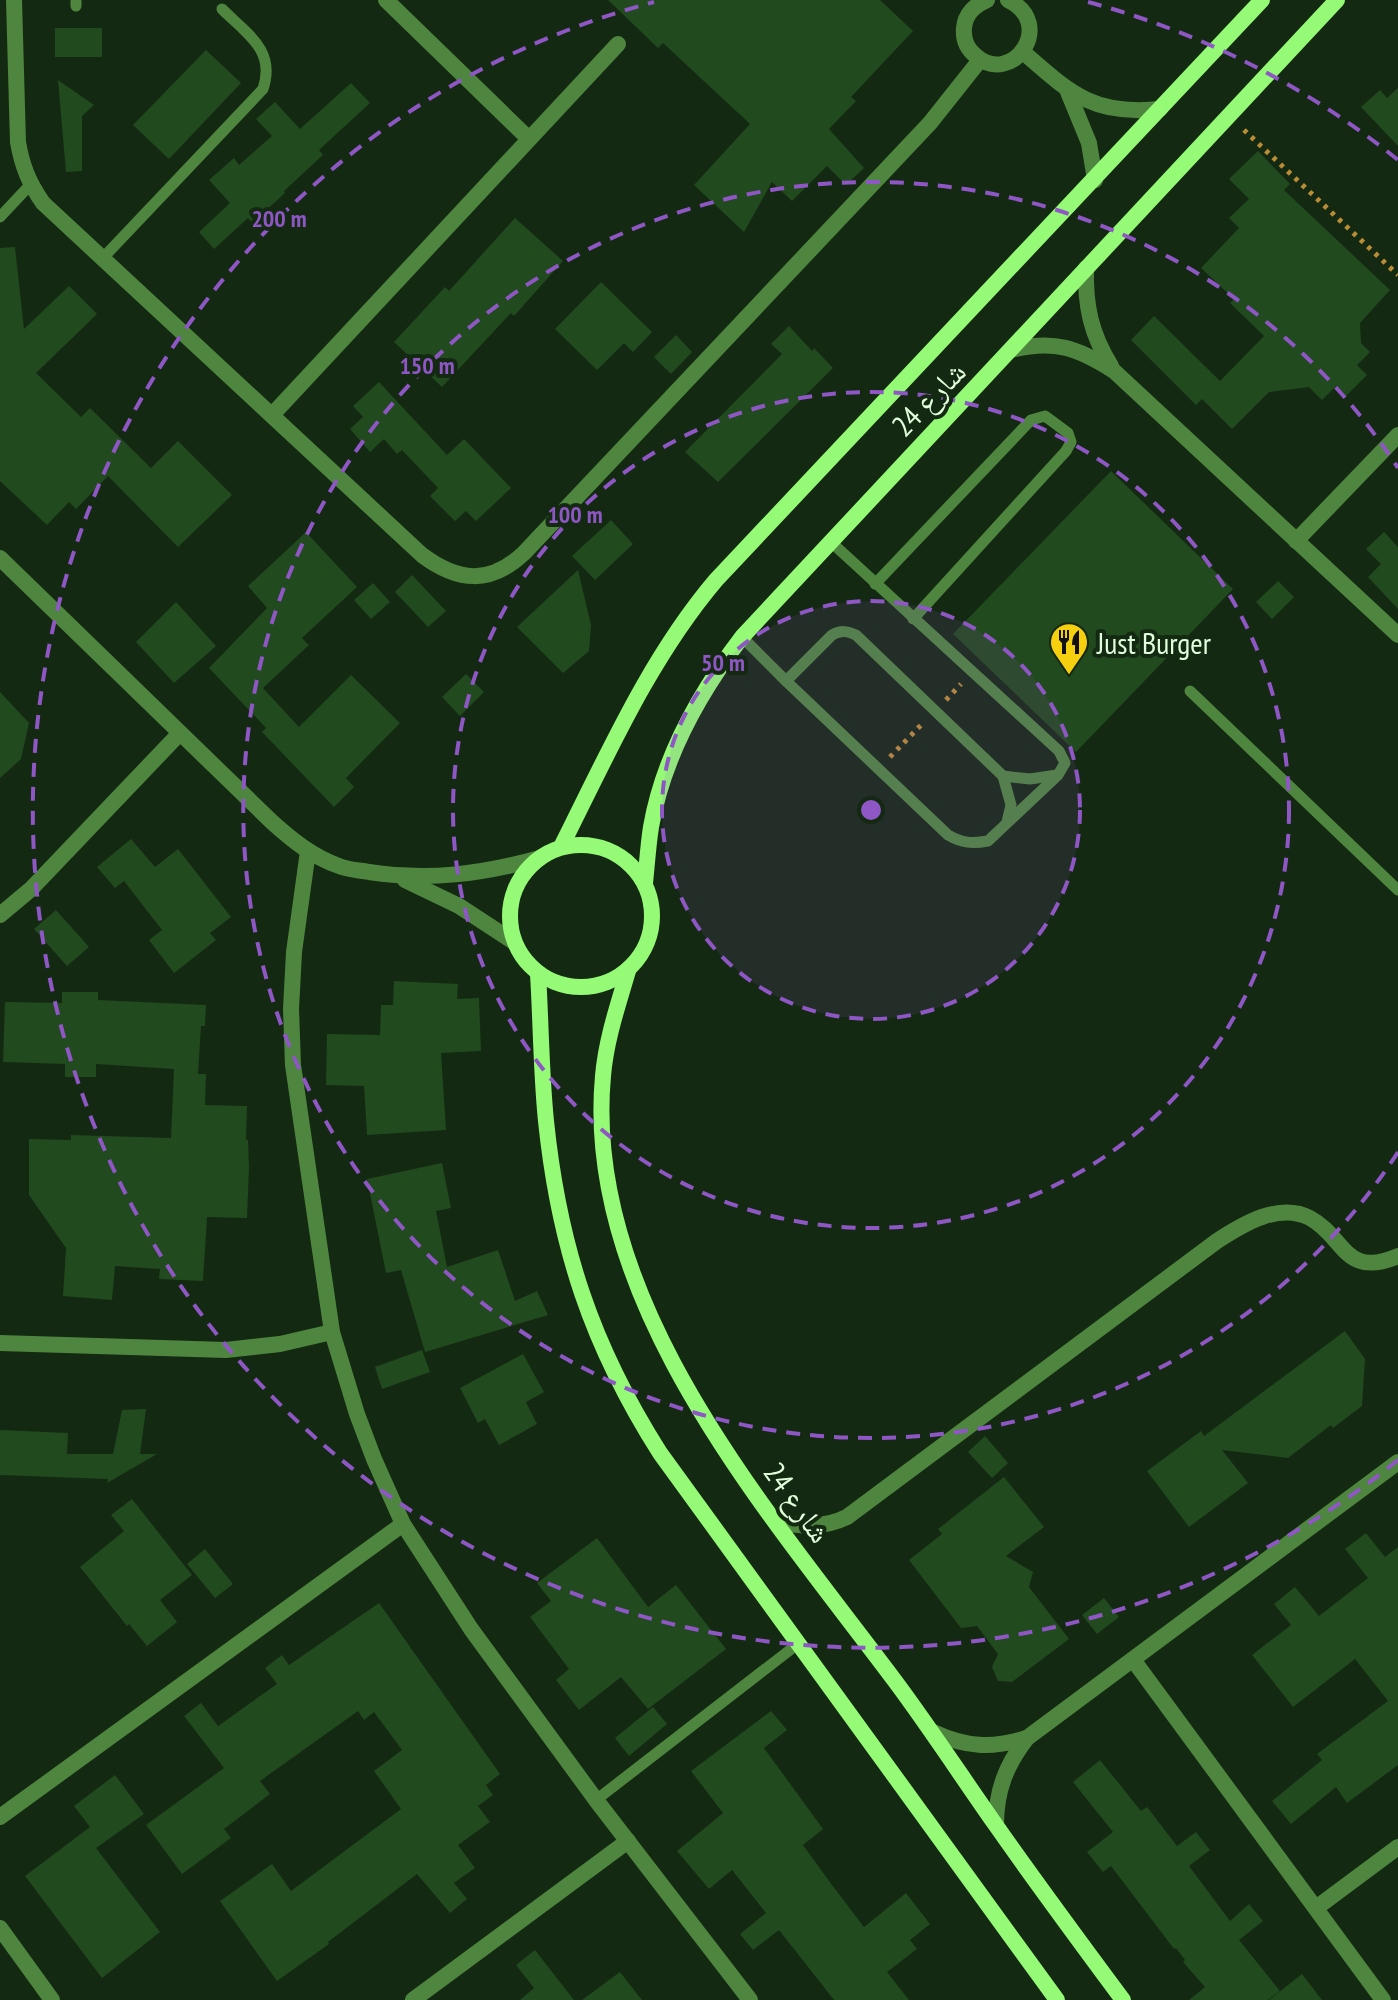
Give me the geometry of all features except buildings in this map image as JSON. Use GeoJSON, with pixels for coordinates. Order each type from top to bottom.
{"type":"FeatureCollection","features":[{"type":"Feature","properties":{"kind":"street"},"geometry":{"type":"LineString","coordinates":[[14,0],[18,142],[30,185],[43,203],[101,260],[435,565],[465,576],[498,572],[524,553],[930,123],[980,60]]}},
{"type":"Feature","properties":{"kind":"street"},"geometry":{"type":"LineString","coordinates":[[386,0],[529,139]]}},
{"type":"Feature","properties":{"kind":"street","name":"شارع 24"},"geometry":{"type":"LineString","coordinates":[[561,847],[620,730],[689,611],[1262,0]]}},
{"type":"Feature","properties":{"kind":"street","name":"شارع 24"},"geometry":{"type":"LineString","coordinates":[[645,883],[651,827],[684,729],[705,690],[742,637],[1337,0]]}},
{"type":"Feature","properties":{"kind":"street"},"geometry":{"type":"LineString","coordinates":[[977,2],[965,21],[964,39],[980,60],[998,64],[1023,52],[1027,44],[1030,26],[1020,3]]}},
{"type":"Feature","properties":{"kind":"street"},"geometry":{"type":"LineString","coordinates":[[272,415],[618,44]]}},
{"type":"Feature","properties":{"kind":"street"},"geometry":{"type":"LineString","coordinates":[[1023,52],[1068,92],[1085,100],[1122,110],[1160,109]]}},
{"type":"Feature","properties":{"kind":"street"},"geometry":{"type":"LineString","coordinates":[[1068,92],[1089,143],[1095,180]]}},
{"type":"Feature","properties":{"kind":"street"},"geometry":{"type":"LineString","coordinates":[[1086,268],[1087,312],[1096,340],[1114,371]]}},
{"type":"Feature","properties":{"kind":"street"},"geometry":{"type":"LineString","coordinates":[[1011,350],[1033,344],[1054,344],[1085,354],[1114,371],[1398,635]]}},
{"type":"Feature","properties":{"kind":"street"},"geometry":{"type":"LineString","coordinates":[[1296,541],[1398,435]]}},
{"type":"Feature","properties":{"kind":"street"},"geometry":{"type":"LineString","coordinates":[[0,558],[272,822],[308,851],[341,868],[396,876],[456,876],[512,866],[540,858],[561,847],[581,844],[601,847],[619,855],[634,867],[645,883],[652,906],[652,930],[643,952],[628,971],[602,984],[574,988],[538,974],[524,960],[514,942],[509,919],[512,896],[523,875],[540,858]]}},
{"type":"Feature","properties":{"kind":"street"},"geometry":{"type":"LineString","coordinates":[[0,915],[31,889],[179,734]]}},
{"type":"Feature","properties":{"kind":"street"},"geometry":{"type":"LineString","coordinates":[[308,851],[294,952],[291,1009],[293,1065],[332,1332],[357,1414],[403,1524],[471,1629],[596,1800],[750,2000]]}},
{"type":"Feature","properties":{"kind":"street"},"geometry":{"type":"LineString","coordinates":[[396,876],[459,906],[514,942]]}},
{"type":"Feature","properties":{"kind":"street","name":"شارع 24"},"geometry":{"type":"LineString","coordinates":[[628,971],[612,1024],[603,1077],[602,1139],[613,1208],[642,1296],[681,1380],[776,1522],[933,1732],[1123,2000]]}},
{"type":"Feature","properties":{"kind":"street"},"geometry":{"type":"LineString","coordinates":[[538,974],[545,1118],[568,1250],[596,1335],[622,1389],[660,1453],[1057,2000]]}},
{"type":"Feature","properties":{"kind":"street"},"geometry":{"type":"LineString","coordinates":[[776,1522],[811,1527],[836,1523],[847,1517],[1217,1241],[1266,1216],[1290,1213],[1312,1219],[1344,1253],[1356,1260],[1384,1262],[1398,1256]]}},
{"type":"Feature","properties":{"kind":"street"},"geometry":{"type":"LineString","coordinates":[[0,1343],[226,1350],[280,1344],[332,1332]]}},
{"type":"Feature","properties":{"kind":"street"},"geometry":{"type":"LineString","coordinates":[[996,1825],[996,1806],[1006,1770],[1027,1738],[1398,1462]]}},
{"type":"Feature","properties":{"kind":"street"},"geometry":{"type":"LineString","coordinates":[[0,1817],[403,1524]]}},
{"type":"Feature","properties":{"kind":"street"},"geometry":{"type":"LineString","coordinates":[[1134,1661],[1383,2000]]}},
{"type":"Feature","properties":{"kind":"street"},"geometry":{"type":"LineString","coordinates":[[933,1732],[969,1745],[989,1747],[1027,1738]]}},
{"type":"Feature","properties":{"kind":"street"},"geometry":{"type":"LineString","coordinates":[[413,2000],[628,1841]]}},
{"type":"Feature","properties":{"kind":"street"},"geometry":{"type":"LineString","coordinates":[[1316,1908],[1398,1847]]}},
{"type":"Feature","properties":{"kind":"street"},"geometry":{"type":"LineString","coordinates":[[0,1928],[52,2000]]}},
{"type":"Feature","properties":{"kind":"lane"},"geometry":{"type":"LineString","coordinates":[[101,260],[263,89],[268,75],[267,61],[261,48],[222,9]]}},
{"type":"Feature","properties":{"kind":"lane"},"geometry":{"type":"LineString","coordinates":[[0,217],[30,185]]}},
{"type":"Feature","properties":{"kind":"lane"},"geometry":{"type":"LineString","coordinates":[[875,584],[1031,420],[1045,416],[1068,433],[1071,442],[1066,451],[913,619]]}},
{"type":"Feature","properties":{"kind":"lane"},"geometry":{"type":"LineString","coordinates":[[742,637],[948,835],[961,842],[974,844],[988,841],[1058,775],[1065,763],[1059,751],[831,542]]}},
{"type":"Feature","properties":{"kind":"lane"},"geometry":{"type":"LineString","coordinates":[[786,681],[838,631],[856,635],[1003,776],[1011,805],[1006,824]]}},
{"type":"Feature","properties":{"kind":"lane"},"geometry":{"type":"LineString","coordinates":[[1190,691],[1398,890]]}},
{"type":"Feature","properties":{"kind":"lane"},"geometry":{"type":"LineString","coordinates":[[1003,776],[1030,779],[1058,775]]}},
{"type":"Feature","properties":{"kind":"lane"},"geometry":{"type":"LineString","coordinates":[[596,1800],[799,1643]]}},
{"type":"Feature","properties":{"kind":"path"},"geometry":{"type":"LineString","coordinates":[[1229,116],[1398,275]]}},
{"type":"Feature","properties":{"kind":"place","name":"Just Burger"},"geometry":{"type":"Point","coordinates":[1069,676]}}]}
